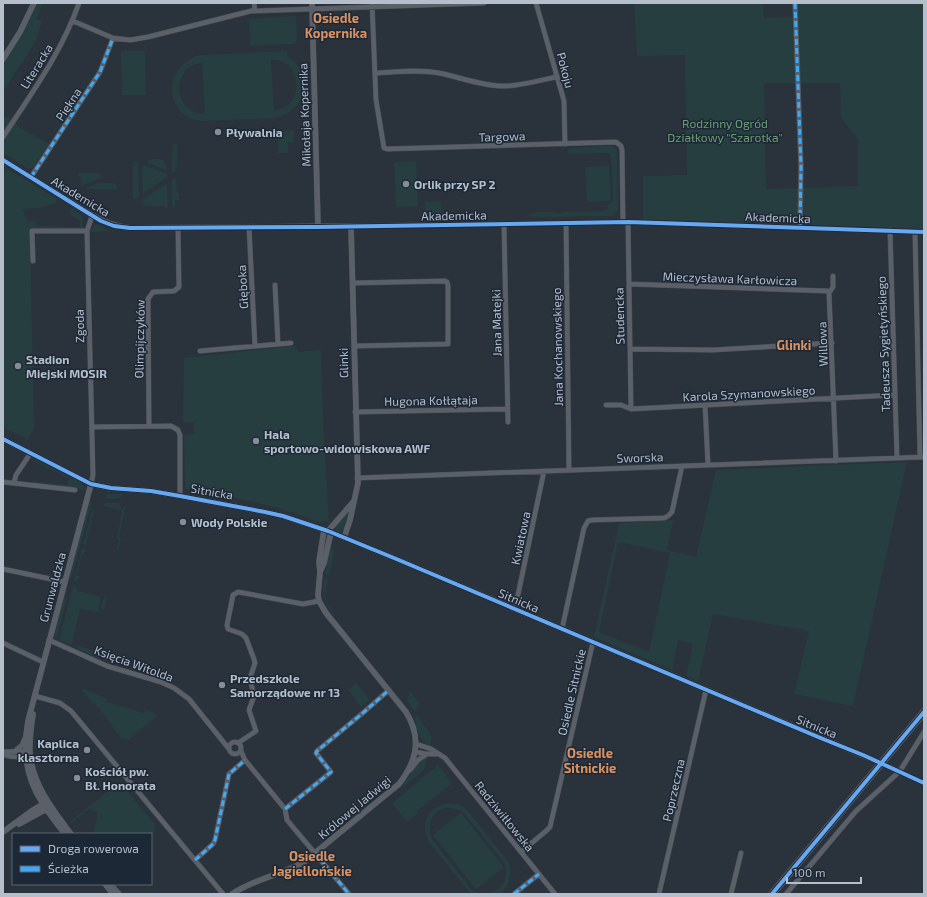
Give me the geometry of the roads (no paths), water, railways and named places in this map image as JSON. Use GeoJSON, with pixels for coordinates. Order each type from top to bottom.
{"type":"FeatureCollection","features":[{"type":"Feature","properties":{"kind":"main road"},"geometry":{"type":"LineString","coordinates":[[772,894],[924,712]]}},
{"type":"Feature","properties":{"kind":"street"},"geometry":{"type":"LineString","coordinates":[[3,59],[20,32],[34,3]]}},
{"type":"Feature","properties":{"kind":"street","name":"Literacka"},"geometry":{"type":"LineString","coordinates":[[3,137],[52,60],[73,21],[79,3]]}},
{"type":"Feature","properties":{"kind":"street"},"geometry":{"type":"LineString","coordinates":[[254,3],[255,10]]}},
{"type":"Feature","properties":{"kind":"street"},"geometry":{"type":"LineString","coordinates":[[73,21],[113,38],[130,40],[148,37],[255,10],[312,6],[484,3]]}},
{"type":"Feature","properties":{"kind":"street","name":"Pokoju"},"geometry":{"type":"LineString","coordinates":[[536,3],[564,101],[565,144]]}},
{"type":"Feature","properties":{"kind":"street"},"geometry":{"type":"LineString","coordinates":[[795,3],[801,167],[800,227]]}},
{"type":"Feature","properties":{"kind":"street"},"geometry":{"type":"LineString","coordinates":[[372,5],[375,73],[439,73],[487,85],[500,86],[510,86],[557,77]]}},
{"type":"Feature","properties":{"kind":"street","name":"Mikołaja Kopernika"},"geometry":{"type":"LineString","coordinates":[[312,6],[318,227]]}},
{"type":"Feature","properties":{"kind":"street","name":"Piękna"},"geometry":{"type":"LineString","coordinates":[[31,177],[97,77],[113,38]]}},
{"type":"Feature","properties":{"kind":"street","name":"Targowa"},"geometry":{"type":"LineString","coordinates":[[375,73],[376,100],[384,148],[387,149],[613,142],[620,144]]}},
{"type":"Feature","properties":{"kind":"street","name":"Studencka"},"geometry":{"type":"LineString","coordinates":[[620,144],[622,150],[629,284],[631,409]]}},
{"type":"Feature","properties":{"kind":"street","name":"Akademicka"},"geometry":{"type":"LineString","coordinates":[[3,160],[92,216],[108,224],[119,227],[318,227],[626,222],[924,232]]}},
{"type":"Feature","properties":{"kind":"street","name":"Zgoda"},"geometry":{"type":"LineString","coordinates":[[91,484],[93,475],[87,232],[92,216]]}},
{"type":"Feature","properties":{"kind":"street","name":"Jana Kochanowskiego"},"geometry":{"type":"LineString","coordinates":[[566,223],[569,470]]}},
{"type":"Feature","properties":{"kind":"street","name":"Jana Matejki"},"geometry":{"type":"LineString","coordinates":[[504,224],[508,422]]}},
{"type":"Feature","properties":{"kind":"street","name":"Glinki"},"geometry":{"type":"LineString","coordinates":[[344,538],[355,499],[357,478],[351,226]]}},
{"type":"Feature","properties":{"kind":"street","name":"Głęboka"},"geometry":{"type":"LineString","coordinates":[[249,227],[255,346]]}},
{"type":"Feature","properties":{"kind":"street","name":"Olimpijczyków"},"geometry":{"type":"LineString","coordinates":[[149,426],[148,299],[153,292],[174,291],[179,286],[178,228]]}},
{"type":"Feature","properties":{"kind":"street","name":"Tadeusza Sygietyńskiego"},"geometry":{"type":"LineString","coordinates":[[890,230],[897,458]]}},
{"type":"Feature","properties":{"kind":"street"},"geometry":{"type":"LineString","coordinates":[[33,261],[32,231],[87,232]]}},
{"type":"Feature","properties":{"kind":"street"},"geometry":{"type":"LineString","coordinates":[[915,232],[922,457]]}},
{"type":"Feature","properties":{"kind":"street","name":"Willowa"},"geometry":{"type":"LineString","coordinates":[[833,276],[833,287],[830,293],[836,460]]}},
{"type":"Feature","properties":{"kind":"street"},"geometry":{"type":"LineString","coordinates":[[353,283],[445,281],[447,282],[448,286],[448,344],[354,346]]}},
{"type":"Feature","properties":{"kind":"street"},"geometry":{"type":"LineString","coordinates":[[275,284],[278,344]]}},
{"type":"Feature","properties":{"kind":"street","name":"Mieczysława Karłowicza"},"geometry":{"type":"LineString","coordinates":[[629,284],[827,291],[830,293]]}},
{"type":"Feature","properties":{"kind":"street"},"geometry":{"type":"LineString","coordinates":[[200,351],[291,343]]}},
{"type":"Feature","properties":{"kind":"street"},"geometry":{"type":"LineString","coordinates":[[630,349],[713,350],[832,343]]}},
{"type":"Feature","properties":{"kind":"street","name":"Karola Szymanowskiego"},"geometry":{"type":"LineString","coordinates":[[606,406],[621,405],[631,409],[894,395]]}},
{"type":"Feature","properties":{"kind":"street"},"geometry":{"type":"LineString","coordinates":[[704,405],[708,465]]}},
{"type":"Feature","properties":{"kind":"street","name":"Hugona Kołłątaja"},"geometry":{"type":"LineString","coordinates":[[355,412],[507,409]]}},
{"type":"Feature","properties":{"kind":"street"},"geometry":{"type":"LineString","coordinates":[[92,427],[171,426],[178,430],[180,435],[180,496]]}},
{"type":"Feature","properties":{"kind":"street","name":"Sitnicka"},"geometry":{"type":"LineString","coordinates":[[3,439],[91,484],[111,488],[180,496],[265,512],[283,516],[328,531],[924,782]]}},
{"type":"Feature","properties":{"kind":"street"},"geometry":{"type":"LineString","coordinates":[[14,483],[16,474],[30,454]]}},
{"type":"Feature","properties":{"kind":"street","name":"Sworska"},"geometry":{"type":"LineString","coordinates":[[357,478],[922,457]]}},
{"type":"Feature","properties":{"kind":"street"},"geometry":{"type":"LineString","coordinates":[[562,629],[584,528],[588,521],[664,518],[668,516],[672,512],[682,466]]}},
{"type":"Feature","properties":{"kind":"street","name":"Kwiatowa"},"geometry":{"type":"LineString","coordinates":[[515,609],[544,472]]}},
{"type":"Feature","properties":{"kind":"street"},"geometry":{"type":"LineString","coordinates":[[3,482],[75,490]]}},
{"type":"Feature","properties":{"kind":"street","name":"Grunwaldzka"},"geometry":{"type":"LineString","coordinates":[[35,696],[91,484]]}},
{"type":"Feature","properties":{"kind":"street"},"geometry":{"type":"LineString","coordinates":[[349,894],[287,820],[285,809],[245,760],[239,753],[231,753],[229,749],[231,743],[238,742],[256,731],[249,710],[254,696],[250,678],[255,663],[246,638],[242,634],[228,629],[227,625],[233,595],[238,592],[303,604],[319,601],[319,562],[328,531],[355,499]]}},
{"type":"Feature","properties":{"kind":"street"},"geometry":{"type":"LineString","coordinates":[[3,569],[64,582]]}},
{"type":"Feature","properties":{"kind":"street","name":"Królowej Jadwigi"},"geometry":{"type":"LineString","coordinates":[[232,894],[253,882],[291,869],[304,862],[399,784],[413,761],[416,744],[409,717],[389,690],[326,613],[319,601]]}},
{"type":"Feature","properties":{"kind":"street","name":"Księcia Witolda"},"geometry":{"type":"LineString","coordinates":[[49,640],[107,666],[160,682],[174,688],[189,699],[229,749]]}},
{"type":"Feature","properties":{"kind":"street","name":"Osiedle Sitnickie"},"geometry":{"type":"LineString","coordinates":[[521,852],[550,827],[593,642]]}},
{"type":"Feature","properties":{"kind":"street"},"geometry":{"type":"LineString","coordinates":[[3,643],[43,662]]}},
{"type":"Feature","properties":{"kind":"street"},"geometry":{"type":"LineString","coordinates":[[285,809],[331,772],[316,751],[389,690]]}},
{"type":"Feature","properties":{"kind":"street","name":"Poprzeczna"},"geometry":{"type":"LineString","coordinates":[[659,894],[706,690]]}},
{"type":"Feature","properties":{"kind":"street"},"geometry":{"type":"LineString","coordinates":[[15,751],[22,745],[25,738],[35,696]]}},
{"type":"Feature","properties":{"kind":"street"},"geometry":{"type":"LineString","coordinates":[[35,696],[30,739],[26,755],[47,805],[64,833]]}},
{"type":"Feature","properties":{"kind":"street"},"geometry":{"type":"LineString","coordinates":[[35,696],[60,703],[71,710],[223,894]]}},
{"type":"Feature","properties":{"kind":"street"},"geometry":{"type":"LineString","coordinates":[[786,894],[856,811],[900,771],[924,732]]}},
{"type":"Feature","properties":{"kind":"street","name":"Księcia Witolda"},"geometry":{"type":"LineString","coordinates":[[219,736],[231,743]]}},
{"type":"Feature","properties":{"kind":"street"},"geometry":{"type":"LineString","coordinates":[[25,738],[28,773],[36,798],[36,804],[33,810]]}},
{"type":"Feature","properties":{"kind":"street"},"geometry":{"type":"LineString","coordinates":[[238,742],[241,746],[239,753]]}},
{"type":"Feature","properties":{"kind":"street","name":"Radziwiłłowska"},"geometry":{"type":"LineString","coordinates":[[416,744],[431,749],[445,758],[555,894]]}},
{"type":"Feature","properties":{"kind":"street"},"geometry":{"type":"LineString","coordinates":[[3,753],[15,751],[26,755]]}},
{"type":"Feature","properties":{"kind":"street"},"geometry":{"type":"LineString","coordinates":[[415,752],[438,754]]}},
{"type":"Feature","properties":{"kind":"street"},"geometry":{"type":"LineString","coordinates":[[3,753],[6,756],[26,755]]}},
{"type":"Feature","properties":{"kind":"street"},"geometry":{"type":"LineString","coordinates":[[407,773],[418,760],[427,754]]}},
{"type":"Feature","properties":{"kind":"street"},"geometry":{"type":"LineString","coordinates":[[196,860],[213,844],[215,840],[229,774],[245,760]]}},
{"type":"Feature","properties":{"kind":"street"},"geometry":{"type":"LineString","coordinates":[[32,785],[70,833]]}},
{"type":"Feature","properties":{"kind":"street"},"geometry":{"type":"LineString","coordinates":[[4,832],[33,810],[47,805]]}},
{"type":"Feature","properties":{"kind":"street"},"geometry":{"type":"LineString","coordinates":[[4,832],[47,805]]}},
{"type":"Feature","properties":{"kind":"street"},"geometry":{"type":"LineString","coordinates":[[731,894],[741,853]]}},
{"type":"Feature","properties":{"kind":"street"},"geometry":{"type":"LineString","coordinates":[[514,894],[538,874]]}},
{"type":"Feature","properties":{"kind":"street"},"geometry":{"type":"LineString","coordinates":[[106,885],[113,894]]}},
{"type":"Feature","properties":{"kind":"street"},"geometry":{"type":"LineString","coordinates":[[111,885],[119,894]]}},
{"type":"Feature","properties":{"kind":"place","name":"Pływalnia"},"geometry":{"type":"Point","coordinates":[218,132]}},
{"type":"Feature","properties":{"kind":"place","name":"Orlik przy SP 2"},"geometry":{"type":"Point","coordinates":[406,184]}},
{"type":"Feature","properties":{"kind":"place","name":"Stadion Miejski MOSIR"},"geometry":{"type":"Point","coordinates":[18,366]}},
{"type":"Feature","properties":{"kind":"place","name":"Hala sportowo-widowiskowa AWF"},"geometry":{"type":"Point","coordinates":[256,441]}},
{"type":"Feature","properties":{"kind":"place","name":"Wody Polskie"},"geometry":{"type":"Point","coordinates":[183,522]}},
{"type":"Feature","properties":{"kind":"place","name":"Przedszkole Samorządowe nr 13"},"geometry":{"type":"Point","coordinates":[222,685]}},
{"type":"Feature","properties":{"kind":"place","name":"Kaplica klasztorna"},"geometry":{"type":"Point","coordinates":[87,750]}},
{"type":"Feature","properties":{"kind":"place","name":"Kościół pw. Bł. Honorata"},"geometry":{"type":"Point","coordinates":[77,778]}},
{"type":"Feature","properties":{"kind":"district","name":"Osiedle Kopernika"},"geometry":{"type":"Point","coordinates":[336,26]}},
{"type":"Feature","properties":{"kind":"district","name":"Glinki"},"geometry":{"type":"Point","coordinates":[794,345]}},
{"type":"Feature","properties":{"kind":"district","name":"Osiedle Sitnickie"},"geometry":{"type":"Point","coordinates":[590,760]}},
{"type":"Feature","properties":{"kind":"district","name":"Osiedle Jagiellońskie"},"geometry":{"type":"Point","coordinates":[312,864]}},
{"type":"Feature","properties":{"kind":"park label","name":"Rodzinny Ogród Działkowy \"Szarotka\""},"geometry":{"type":"Point","coordinates":[725,130]}}]}
